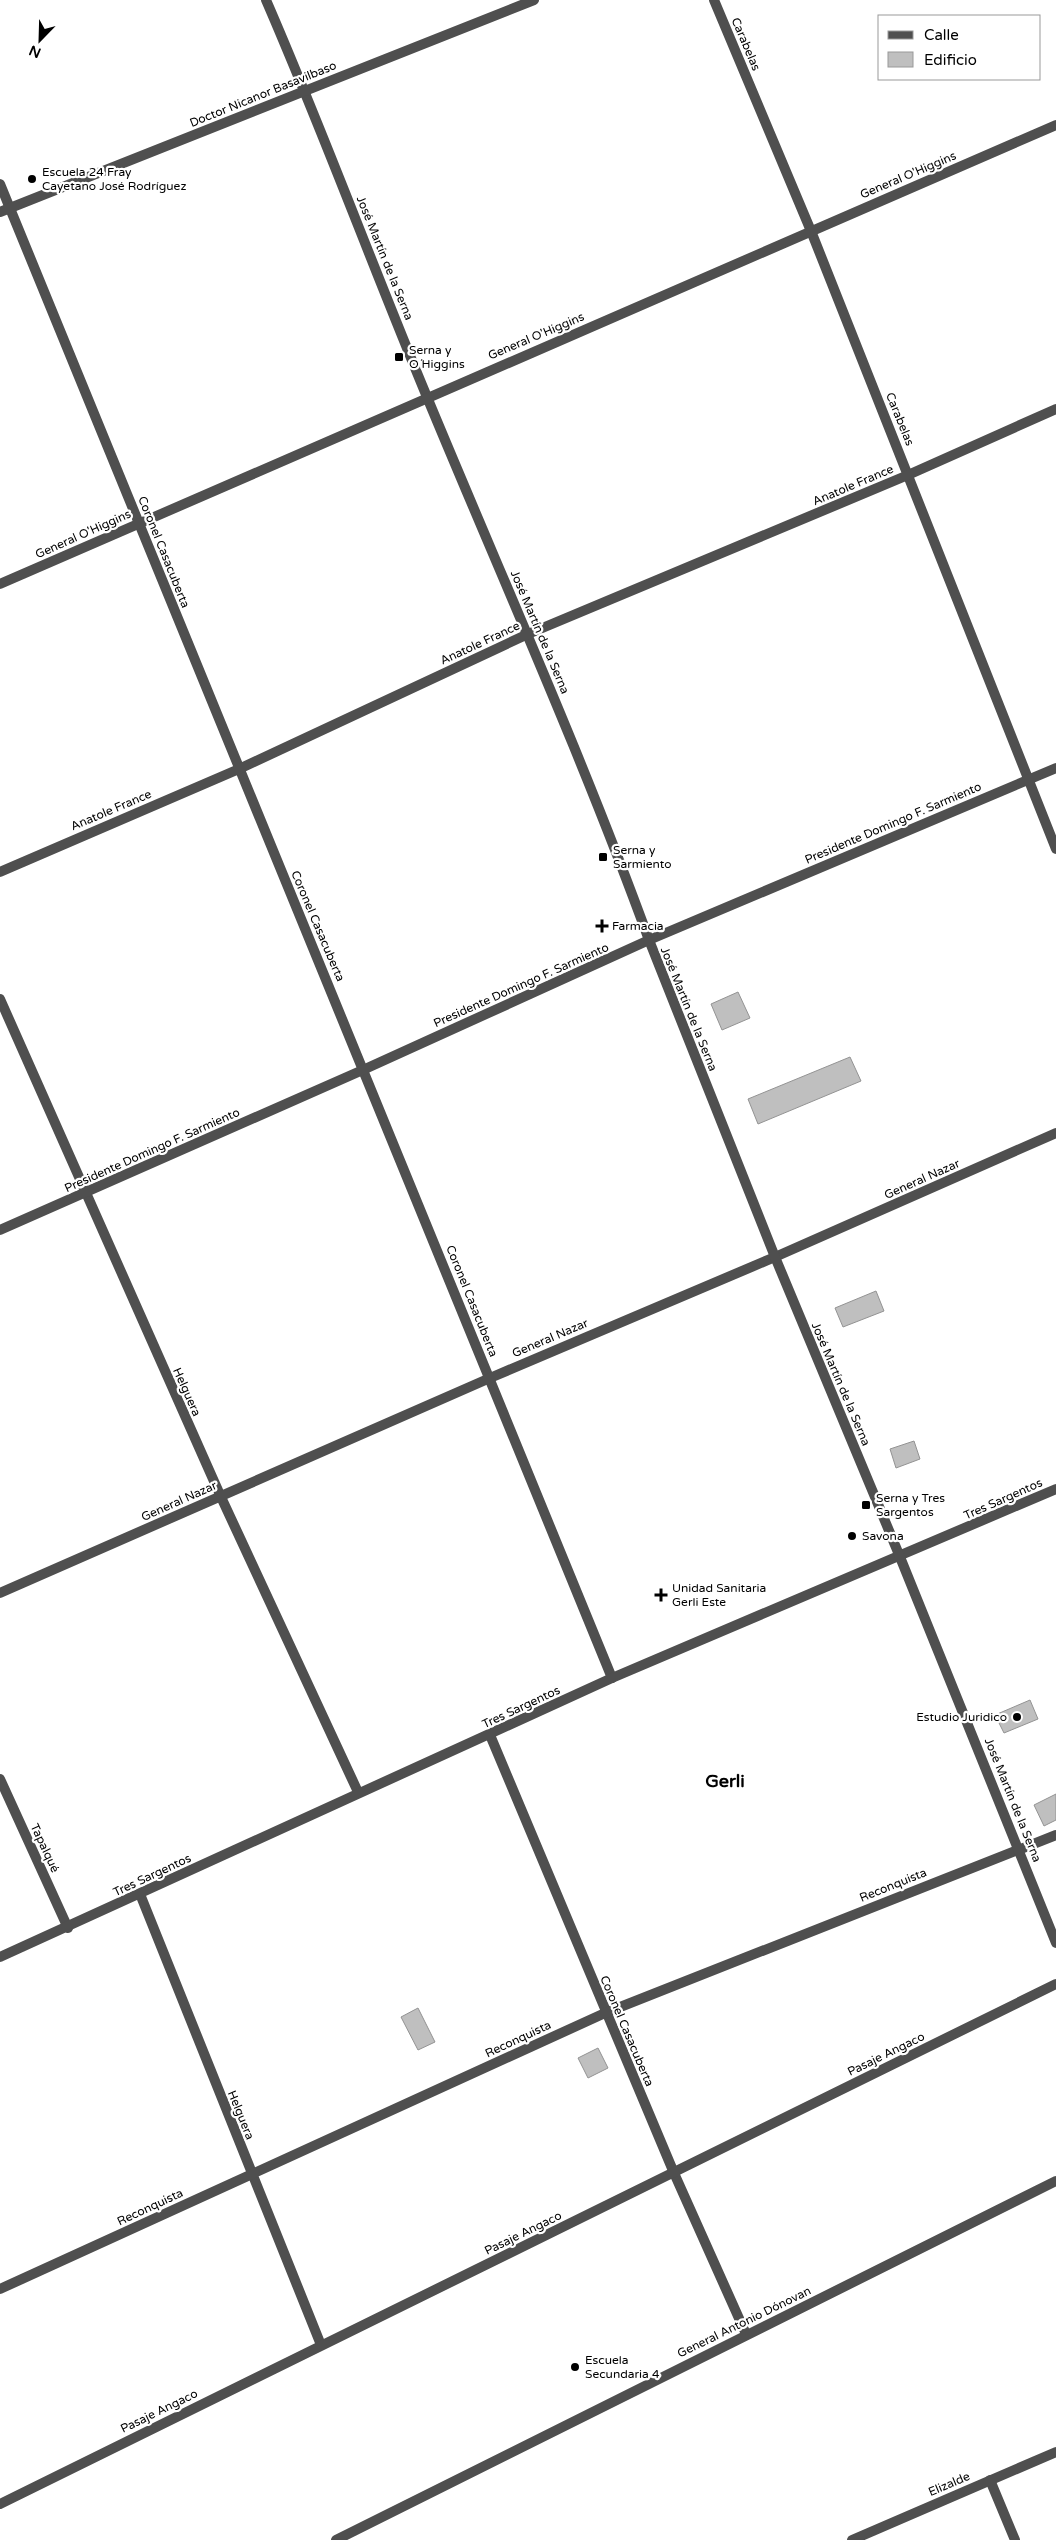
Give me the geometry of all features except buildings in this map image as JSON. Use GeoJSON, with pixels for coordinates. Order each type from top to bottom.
{"type":"FeatureCollection","features":[{"type":"Feature","properties":{"kind":"street","name":"José Martín de la Serna"},"geometry":{"type":"LineString","coordinates":[[266,0],[305,91],[427,397],[528,634],[616,851],[649,940],[775,1257],[1020,1849],[1056,1943]]}},
{"type":"Feature","properties":{"kind":"street","name":"Doctor Nicanor Basavilbaso"},"geometry":{"type":"LineString","coordinates":[[5,210],[534,0]]}},
{"type":"Feature","properties":{"kind":"street","name":"Carabelas"},"geometry":{"type":"LineString","coordinates":[[714,0],[811,231],[1056,849]]}},
{"type":"Feature","properties":{"kind":"street","name":"General O'Higgins"},"geometry":{"type":"LineString","coordinates":[[0,584],[1056,125]]}},
{"type":"Feature","properties":{"kind":"street","name":"Coronel Casacuberta"},"geometry":{"type":"LineString","coordinates":[[0,184],[5,210],[138,523],[365,1070],[612,1678]]}},
{"type":"Feature","properties":{"kind":"street","name":"Anatole France"},"geometry":{"type":"LineString","coordinates":[[0,872],[239,768],[528,634],[908,475],[1056,409]]}},
{"type":"Feature","properties":{"kind":"street","name":"Presidente Domingo F. Sarmiento"},"geometry":{"type":"LineString","coordinates":[[0,1230],[365,1070],[649,940],[1056,768]]}},
{"type":"Feature","properties":{"kind":"street","name":"Helguera"},"geometry":{"type":"LineString","coordinates":[[0,999],[84,1194],[220,1497],[358,1792]]}},
{"type":"Feature","properties":{"kind":"street","name":"General Nazar"},"geometry":{"type":"LineString","coordinates":[[0,1593],[1056,1133]]}},
{"type":"Feature","properties":{"kind":"street","name":"Tres Sargentos"},"geometry":{"type":"LineString","coordinates":[[0,1957],[68,1928],[358,1792],[490,1735],[612,1678],[1056,1489]]}},
{"type":"Feature","properties":{"kind":"street","name":"Coronel Casacuberta"},"geometry":{"type":"LineString","coordinates":[[490,1735],[605,2013],[746,2334]]}},
{"type":"Feature","properties":{"kind":"street","name":"Tapalqué"},"geometry":{"type":"LineString","coordinates":[[0,1779],[68,1928]]}},
{"type":"Feature","properties":{"kind":"street","name":"Reconquista"},"geometry":{"type":"LineString","coordinates":[[0,2289],[605,2013],[1056,1834]]}},
{"type":"Feature","properties":{"kind":"street","name":"Helguera"},"geometry":{"type":"LineString","coordinates":[[140,1894],[320,2345]]}},
{"type":"Feature","properties":{"kind":"street","name":"Pasaje Angaco"},"geometry":{"type":"LineString","coordinates":[[0,2504],[1056,1984]]}},
{"type":"Feature","properties":{"kind":"street","name":"General Antonio Dónovan"},"geometry":{"type":"LineString","coordinates":[[336,2540],[1056,2181]]}},
{"type":"Feature","properties":{"kind":"street","name":"Elizalde"},"geometry":{"type":"LineString","coordinates":[[852,2540],[1056,2452]]}},
{"type":"Feature","properties":{"kind":"street"},"geometry":{"type":"LineString","coordinates":[[990,2480],[1015,2540]]}},
{"type":"Feature","properties":{"kind":"place","name":"Escuela 24 Fray Cayetano José Rodríguez"},"geometry":{"type":"Point","coordinates":[32,179]}},
{"type":"Feature","properties":{"kind":"place","name":"Serna y O´Higgins"},"geometry":{"type":"Point","coordinates":[399,357]}},
{"type":"Feature","properties":{"kind":"place","name":"Serna y Sarmiento"},"geometry":{"type":"Point","coordinates":[603,857]}},
{"type":"Feature","properties":{"kind":"place","name":"Farmacia"},"geometry":{"type":"Point","coordinates":[602,926]}},
{"type":"Feature","properties":{"kind":"place","name":"Serna y Tres Sargentos"},"geometry":{"type":"Point","coordinates":[866,1505]}},
{"type":"Feature","properties":{"kind":"place","name":"Savona"},"geometry":{"type":"Point","coordinates":[852,1536]}},
{"type":"Feature","properties":{"kind":"place","name":"Unidad Sanitaria Gerli Este"},"geometry":{"type":"Point","coordinates":[661,1595]}},
{"type":"Feature","properties":{"kind":"place","name":"Estudio Juridico"},"geometry":{"type":"Point","coordinates":[1017,1717]}},
{"type":"Feature","properties":{"kind":"place","name":"Escuela Secundaria 4"},"geometry":{"type":"Point","coordinates":[575,2367]}},
{"type":"Feature","properties":{"kind":"district","name":"Gerli"},"geometry":{"type":"Point","coordinates":[725,1781]}}]}
